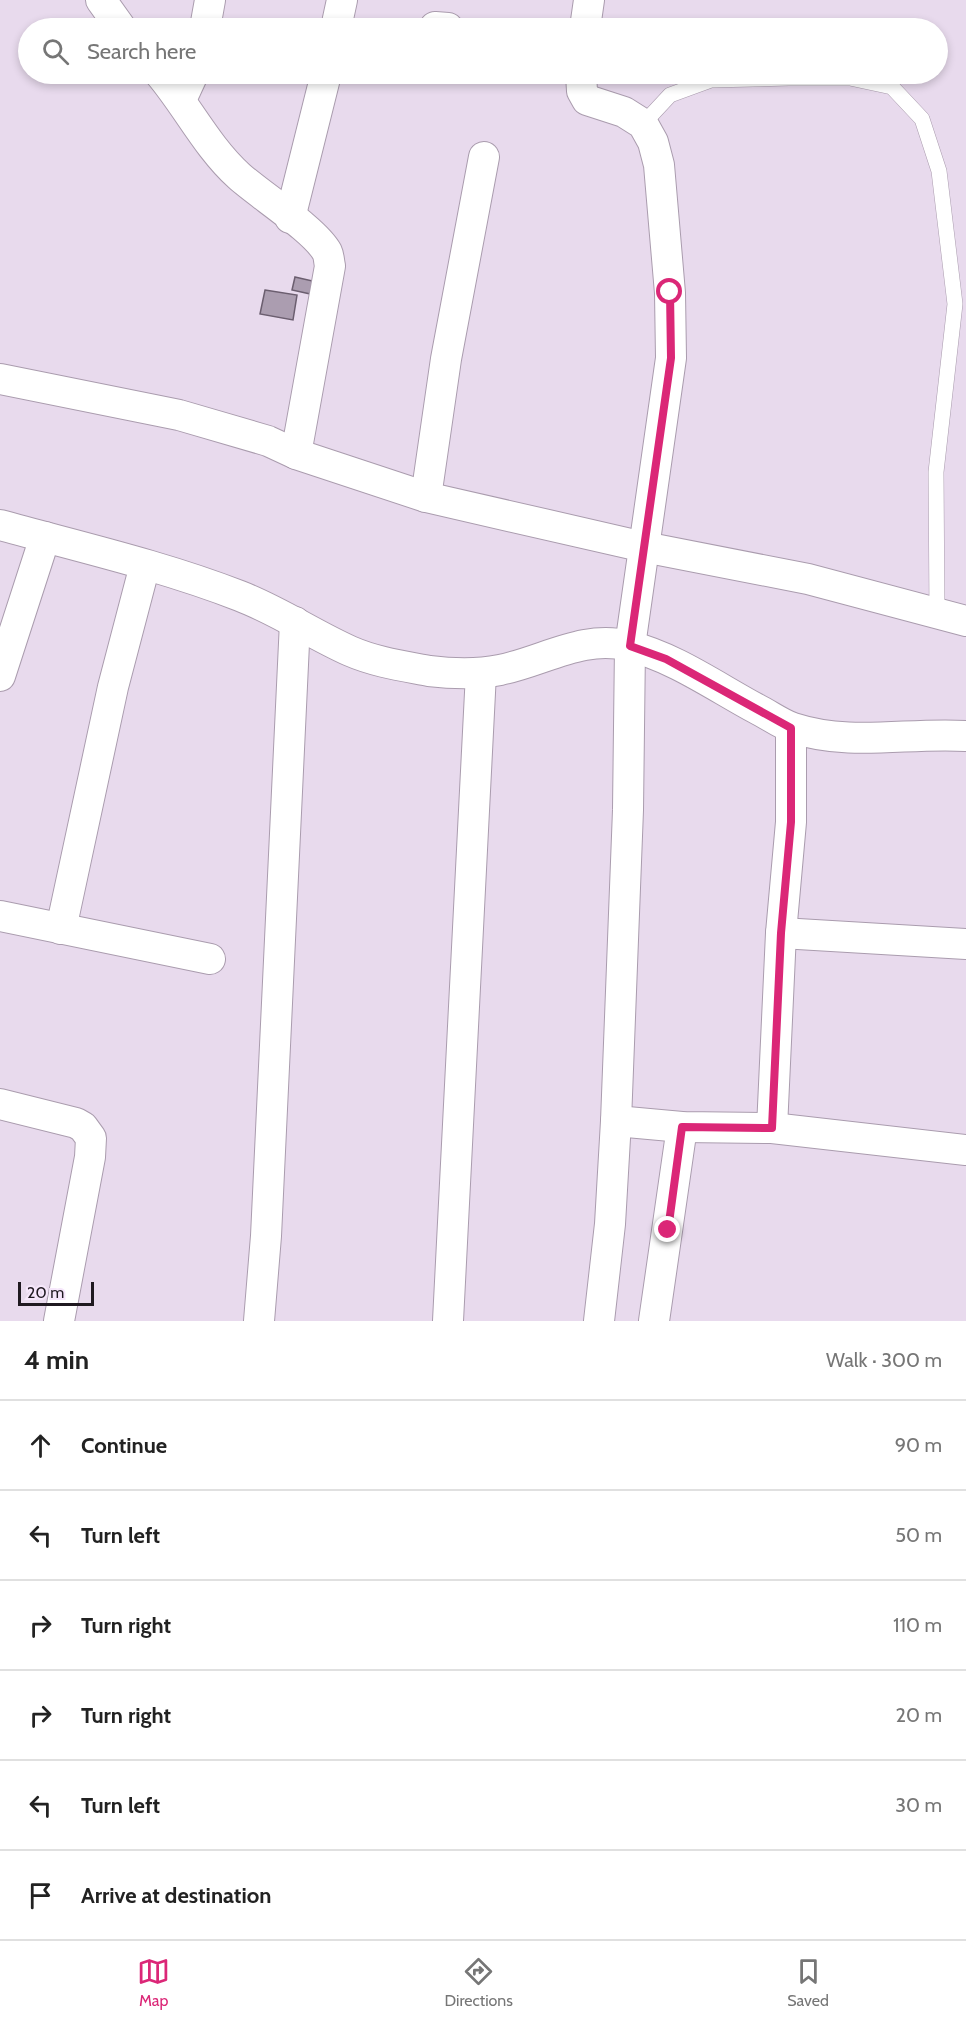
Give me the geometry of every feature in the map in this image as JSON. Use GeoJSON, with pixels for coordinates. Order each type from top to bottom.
{"type":"FeatureCollection","features":[{"type":"Feature","properties":{"kind":"street"},"geometry":{"type":"LineString","coordinates":[[101,0],[113,18]]}},
{"type":"Feature","properties":{"kind":"street"},"geometry":{"type":"LineString","coordinates":[[207,18],[210,0]]}},
{"type":"Feature","properties":{"kind":"street"},"geometry":{"type":"LineString","coordinates":[[338,18],[342,0]]}},
{"type":"Feature","properties":{"kind":"street"},"geometry":{"type":"LineString","coordinates":[[586,18],[589,0]]}},
{"type":"Feature","properties":{"kind":"street"},"geometry":{"type":"LineString","coordinates":[[290,218],[324,84]]}},
{"type":"Feature","properties":{"kind":"street"},"geometry":{"type":"LineString","coordinates":[[582,84],[582,91],[587,100],[624,112],[643,124],[652,142],[659,165],[670,292],[671,358],[630,646],[628,810],[616,1121],[610,1224],[599,1321]]}},
{"type":"Feature","properties":{"kind":"street"},"geometry":{"type":"LineString","coordinates":[[187,87],[202,134],[238,175],[290,218],[327,253],[330,266],[296,454]]}},
{"type":"Feature","properties":{"kind":"street"},"geometry":{"type":"LineString","coordinates":[[426,497],[446,359],[484,157]]}},
{"type":"Feature","properties":{"kind":"street"},"geometry":{"type":"LineString","coordinates":[[0,379],[179,416],[268,441],[296,454],[426,497],[644,547],[786,574],[966,621]]}},
{"type":"Feature","properties":{"kind":"street"},"geometry":{"type":"LineString","coordinates":[[0,525],[237,595],[275,610],[353,652],[394,665],[453,674],[482,673],[502,670],[604,641],[630,646],[666,659],[791,728],[834,737],[866,740],[966,736]]}},
{"type":"Feature","properties":{"kind":"street"},"geometry":{"type":"LineString","coordinates":[[0,676],[45,537]]}},
{"type":"Feature","properties":{"kind":"street"},"geometry":{"type":"LineString","coordinates":[[61,929],[113,687],[145,566]]}},
{"type":"Feature","properties":{"kind":"street"},"geometry":{"type":"LineString","coordinates":[[259,1321],[266,1236],[295,622]]}},
{"type":"Feature","properties":{"kind":"street"},"geometry":{"type":"LineString","coordinates":[[448,1321],[482,673]]}},
{"type":"Feature","properties":{"kind":"street"},"geometry":{"type":"LineString","coordinates":[[772,1128],[781,933],[791,822],[791,728]]}},
{"type":"Feature","properties":{"kind":"street"},"geometry":{"type":"LineString","coordinates":[[0,916],[210,959]]}},
{"type":"Feature","properties":{"kind":"street"},"geometry":{"type":"LineString","coordinates":[[781,933],[966,944]]}},
{"type":"Feature","properties":{"kind":"street"},"geometry":{"type":"LineString","coordinates":[[0,1104],[76,1123],[83,1127],[91,1138],[84,1196],[59,1321]]}},
{"type":"Feature","properties":{"kind":"street"},"geometry":{"type":"LineString","coordinates":[[616,1121],[682,1127],[772,1128],[966,1150]]}},
{"type":"Feature","properties":{"kind":"street"},"geometry":{"type":"LineString","coordinates":[[654,1321],[682,1127]]}},
{"type":"Feature","properties":{"kind":"lane"},"geometry":{"type":"LineString","coordinates":[[643,124],[670,95],[700,84]]}},
{"type":"Feature","properties":{"kind":"lane"},"geometry":{"type":"LineString","coordinates":[[878,84],[892,87],[922,118],[939,171],[955,304],[936,472],[937,614]]}},
{"type":"Feature","properties":{"kind":"building"},"geometry":{"type":"Polygon","coordinates":[[[295,277],[317,282],[315,295],[292,290],[295,277]]]}},
{"type":"Feature","properties":{"kind":"building"},"geometry":{"type":"Polygon","coordinates":[[[265,290],[297,295],[293,320],[260,314],[265,290]]]}},
{"type":"Feature","properties":{"kind":"route"},"geometry":{"type":"LineString","coordinates":[[668,1230],[682,1127],[772,1128],[781,933],[791,822],[791,728],[666,659],[630,646],[671,358],[670,292]]}}]}
